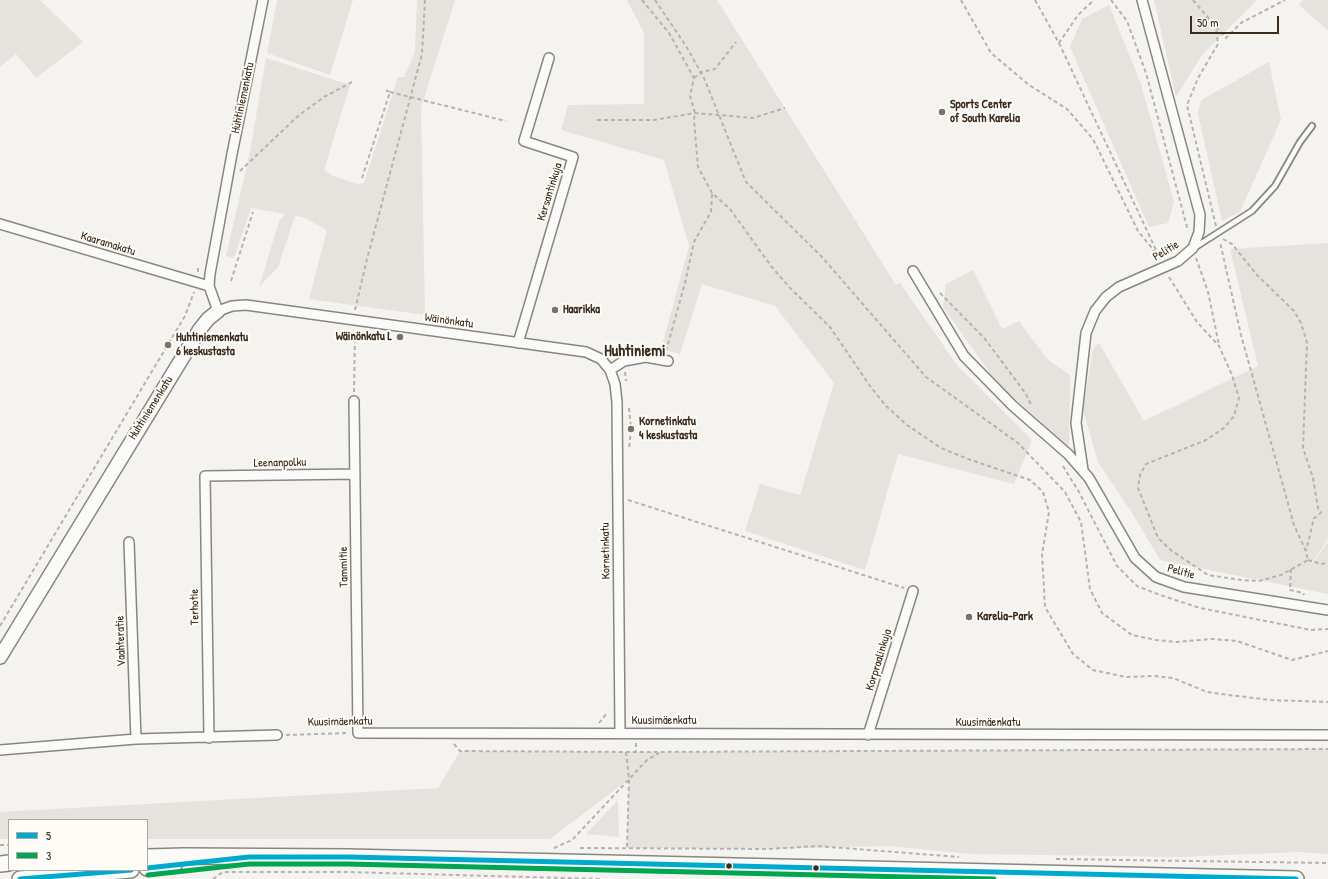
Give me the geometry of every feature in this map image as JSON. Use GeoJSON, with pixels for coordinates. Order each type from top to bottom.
{"type":"FeatureCollection","features":[{"type":"Feature","properties":{"kind":"main road"},"geometry":{"type":"LineString","coordinates":[[148,857],[184,856],[647,863],[1296,879]]}},
{"type":"Feature","properties":{"kind":"main road"},"geometry":{"type":"LineString","coordinates":[[148,868],[248,857]]}},
{"type":"Feature","properties":{"kind":"main road"},"geometry":{"type":"LineString","coordinates":[[20,879],[120,871]]}},
{"type":"Feature","properties":{"kind":"street","name":"Huhtiniemenkatu"},"geometry":{"type":"LineString","coordinates":[[0,657],[200,330],[208,319],[218,311],[209,286],[232,154],[263,0]]}},
{"type":"Feature","properties":{"kind":"street","name":"Pelitie"},"geometry":{"type":"LineString","coordinates":[[1083,472],[1076,423],[1086,333],[1095,311],[1106,297],[1119,287],[1178,261],[1193,248],[1198,232],[1200,215],[1142,0]]}},
{"type":"Feature","properties":{"kind":"street","name":"Kersantinkuja"},"geometry":{"type":"LineString","coordinates":[[518,343],[573,157],[524,141],[549,58]]}},
{"type":"Feature","properties":{"kind":"street","name":"Kaaramakatu"},"geometry":{"type":"LineString","coordinates":[[0,224],[196,284],[209,286]]}},
{"type":"Feature","properties":{"kind":"street","name":"Pelitie"},"geometry":{"type":"LineString","coordinates":[[913,271],[964,356],[986,380],[1068,454],[1083,472],[1134,558],[1156,577],[1184,587],[1328,610]]}},
{"type":"Feature","properties":{"kind":"street","name":"Wäinönkatu"},"geometry":{"type":"LineString","coordinates":[[218,311],[232,306],[246,305],[586,352],[601,359],[610,370]]}},
{"type":"Feature","properties":{"kind":"street"},"geometry":{"type":"LineString","coordinates":[[610,370],[624,361],[646,357],[666,360]]}},
{"type":"Feature","properties":{"kind":"street","name":"Kornetinkatu"},"geometry":{"type":"LineString","coordinates":[[610,370],[615,384],[617,402],[620,733]]}},
{"type":"Feature","properties":{"kind":"street","name":"Tammitie"},"geometry":{"type":"LineString","coordinates":[[354,401],[358,733]]}},
{"type":"Feature","properties":{"kind":"street","name":"Leenanpolku"},"geometry":{"type":"LineString","coordinates":[[206,476],[355,474]]}},
{"type":"Feature","properties":{"kind":"street","name":"Terhotie"},"geometry":{"type":"LineString","coordinates":[[206,476],[209,738]]}},
{"type":"Feature","properties":{"kind":"street","name":"Vaahteratie"},"geometry":{"type":"LineString","coordinates":[[130,542],[136,739]]}},
{"type":"Feature","properties":{"kind":"street","name":"Korpraalinkuja"},"geometry":{"type":"LineString","coordinates":[[868,735],[913,591]]}},
{"type":"Feature","properties":{"kind":"street","name":"Kuusimäenkatu"},"geometry":{"type":"LineString","coordinates":[[358,733],[1328,736]]}},
{"type":"Feature","properties":{"kind":"street"},"geometry":{"type":"LineString","coordinates":[[0,750],[136,739],[277,735]]}},
{"type":"Feature","properties":{"kind":"lane"},"geometry":{"type":"LineString","coordinates":[[1193,248],[1218,234],[1252,211],[1275,186],[1300,142],[1312,126]]}},
{"type":"Feature","properties":{"kind":"path"},"geometry":{"type":"LineString","coordinates":[[355,311],[367,259],[422,54],[425,0]]}},
{"type":"Feature","properties":{"kind":"path"},"geometry":{"type":"LineString","coordinates":[[642,0],[669,33],[694,78]]}},
{"type":"Feature","properties":{"kind":"path"},"geometry":{"type":"LineString","coordinates":[[655,0],[686,46],[701,72],[746,182],[822,257],[926,377],[1018,443],[1066,492],[1081,522],[1090,589],[1102,613],[1132,635],[1156,640],[1176,642],[1212,639],[1237,641],[1292,660],[1328,651]]}},
{"type":"Feature","properties":{"kind":"path"},"geometry":{"type":"LineString","coordinates":[[961,0],[991,53],[1029,85],[1067,109],[1093,139],[1138,231],[1158,256]]}},
{"type":"Feature","properties":{"kind":"path"},"geometry":{"type":"LineString","coordinates":[[1035,0],[1059,43],[1158,256],[1174,286],[1198,322],[1219,346]]}},
{"type":"Feature","properties":{"kind":"path"},"geometry":{"type":"LineString","coordinates":[[1059,43],[1078,15],[1094,0]]}},
{"type":"Feature","properties":{"kind":"path"},"geometry":{"type":"LineString","coordinates":[[1111,0],[1127,21],[1146,73],[1193,248],[1208,292],[1219,346],[1232,374],[1239,398],[1234,416],[1224,428],[1206,440],[1146,464],[1140,475],[1138,488],[1158,538],[1172,551],[1208,575],[1260,581],[1280,575],[1308,560],[1321,564],[1328,563]]}},
{"type":"Feature","properties":{"kind":"path"},"geometry":{"type":"LineString","coordinates":[[1193,0],[1226,38],[1240,23],[1285,0]]}},
{"type":"Feature","properties":{"kind":"path"},"geometry":{"type":"LineString","coordinates":[[1216,27],[1218,44],[1198,78],[1187,105],[1218,234]]}},
{"type":"Feature","properties":{"kind":"path"},"geometry":{"type":"LineString","coordinates":[[736,42],[715,69],[701,72],[694,78],[690,96],[695,113],[694,120],[698,167],[712,193],[730,209],[771,266],[790,288],[830,327],[859,371],[886,406],[907,425],[941,448],[968,459],[1030,480],[1043,492],[1049,512],[1042,554],[1045,607],[1073,654],[1093,670],[1126,677],[1155,676],[1173,678],[1208,692],[1221,694],[1270,700],[1328,702]]}},
{"type":"Feature","properties":{"kind":"path"},"geometry":{"type":"LineString","coordinates":[[240,171],[298,116],[324,97],[352,82]]}},
{"type":"Feature","properties":{"kind":"path"},"geometry":{"type":"LineString","coordinates":[[385,90],[506,121]]}},
{"type":"Feature","properties":{"kind":"path"},"geometry":{"type":"LineString","coordinates":[[362,178],[390,92]]}},
{"type":"Feature","properties":{"kind":"path"},"geometry":{"type":"LineString","coordinates":[[597,120],[654,120],[695,113],[753,118],[785,108]]}},
{"type":"Feature","properties":{"kind":"path"},"geometry":{"type":"LineString","coordinates":[[666,360],[694,242],[711,212],[712,193]]}},
{"type":"Feature","properties":{"kind":"path"},"geometry":{"type":"LineString","coordinates":[[231,281],[253,212]]}},
{"type":"Feature","properties":{"kind":"path"},"geometry":{"type":"LineString","coordinates":[[1306,552],[1309,546],[1314,518],[1321,512],[1318,508],[1313,478],[1303,448],[1307,343],[1301,323],[1294,311],[1257,275],[1232,244],[1218,235],[1241,335],[1294,525],[1308,560]]}},
{"type":"Feature","properties":{"kind":"path"},"geometry":{"type":"LineString","coordinates":[[0,626],[185,316],[196,284],[198,266]]}},
{"type":"Feature","properties":{"kind":"path"},"geometry":{"type":"LineString","coordinates":[[354,401],[355,330]]}},
{"type":"Feature","properties":{"kind":"path"},"geometry":{"type":"LineString","coordinates":[[625,499],[913,591]]}},
{"type":"Feature","properties":{"kind":"path"},"geometry":{"type":"LineString","coordinates":[[1291,569],[1290,590],[1303,593],[1308,606]]}},
{"type":"Feature","properties":{"kind":"path","name":"Kuusimäenkatu"},"geometry":{"type":"LineString","coordinates":[[277,735],[358,733]]}},
{"type":"Feature","properties":{"kind":"path"},"geometry":{"type":"LineString","coordinates":[[445,733],[460,751],[662,752],[1328,750]]}},
{"type":"Feature","properties":{"kind":"path"},"geometry":{"type":"LineString","coordinates":[[626,752],[629,779],[627,848]]}},
{"type":"Feature","properties":{"kind":"path"},"geometry":{"type":"LineString","coordinates":[[554,848],[572,840],[647,760],[662,752]]}},
{"type":"Feature","properties":{"kind":"path"},"geometry":{"type":"LineString","coordinates":[[576,848],[768,849],[817,846],[964,857]]}},
{"type":"Feature","properties":{"kind":"path"},"geometry":{"type":"LineString","coordinates":[[546,848],[561,848]]}},
{"type":"Feature","properties":{"kind":"path"},"geometry":{"type":"LineString","coordinates":[[1049,859],[1328,863]]}},
{"type":"Feature","properties":{"kind":"path"},"geometry":{"type":"LineString","coordinates":[[213,879],[223,872],[440,874],[600,879]]}},
{"type":"Feature","properties":{"kind":"path"},"geometry":{"type":"LineString","coordinates":[[440,874],[440,879]]}},
{"type":"Feature","properties":{"kind":"shaded area"},"geometry":{"type":"Polygon","coordinates":[[[0,0],[40,0],[83,42],[36,78],[16,54],[0,67],[0,0]]]}},
{"type":"Feature","properties":{"kind":"shaded area"},"geometry":{"type":"Polygon","coordinates":[[[277,0],[353,0],[330,75],[267,53],[277,0]]]}},
{"type":"Feature","properties":{"kind":"shaded area"},"geometry":{"type":"Polygon","coordinates":[[[417,0],[455,0],[421,108],[425,315],[309,299],[327,230],[303,217],[295,216],[278,267],[259,287],[279,221],[285,214],[251,208],[234,258],[226,256],[250,152],[266,58],[350,85],[324,170],[333,176],[357,184],[364,183],[398,77],[404,77],[415,52],[417,0]]]}},
{"type":"Feature","properties":{"kind":"shaded area"},"geometry":{"type":"Polygon","coordinates":[[[627,0],[717,0],[896,285],[900,283],[957,365],[1032,440],[1014,484],[898,454],[865,570],[745,531],[760,484],[800,495],[834,383],[775,306],[702,284],[680,354],[661,349],[689,246],[664,160],[561,130],[568,105],[644,104],[644,33],[627,0]]]}},
{"type":"Feature","properties":{"kind":"shaded area"},"geometry":{"type":"Polygon","coordinates":[[[1154,0],[1257,0],[1202,55],[1176,97],[1154,0]]]}},
{"type":"Feature","properties":{"kind":"shaded area"},"geometry":{"type":"Polygon","coordinates":[[[1303,0],[1328,0],[1328,31],[1299,5],[1303,0]]]}},
{"type":"Feature","properties":{"kind":"shaded area"},"geometry":{"type":"Polygon","coordinates":[[[1109,5],[1141,84],[1174,202],[1168,223],[1149,227],[1070,47],[1082,19],[1109,5]]]}},
{"type":"Feature","properties":{"kind":"shaded area"},"geometry":{"type":"Polygon","coordinates":[[[1269,62],[1281,120],[1240,212],[1222,221],[1198,114],[1201,100],[1269,62]]]}},
{"type":"Feature","properties":{"kind":"shaded area"},"geometry":{"type":"Polygon","coordinates":[[[1328,243],[1328,539],[1302,578],[1328,542],[1328,594],[1160,560],[1134,516],[1098,462],[1083,410],[1093,349],[1099,343],[1144,421],[1258,366],[1230,249],[1328,243]]]}},
{"type":"Feature","properties":{"kind":"shaded area"},"geometry":{"type":"Polygon","coordinates":[[[973,270],[1002,329],[1019,321],[1047,359],[1070,375],[1069,447],[997,383],[943,307],[946,284],[973,270]]]}},
{"type":"Feature","properties":{"kind":"shaded area"},"geometry":{"type":"Polygon","coordinates":[[[1328,749],[1328,854],[1299,852],[1181,857],[970,854],[889,846],[769,849],[627,848],[629,779],[550,839],[148,839],[148,819],[8,819],[8,839],[0,839],[0,812],[438,788],[460,751],[662,752],[1328,749]]]}},
{"type":"Feature","properties":{"kind":"shaded area"},"geometry":{"type":"Polygon","coordinates":[[[618,800],[619,837],[586,834],[618,800]]]}},
{"type":"Feature","properties":{"kind":"transit line","name":"5"},"geometry":{"type":"LineString","coordinates":[[148,868],[249,857],[348,857],[1296,879]]}},
{"type":"Feature","properties":{"kind":"transit line","name":"3"},"geometry":{"type":"LineString","coordinates":[[148,875],[249,864],[348,864],[994,879]]}},
{"type":"Feature","properties":{"kind":"transit line","name":"5"},"geometry":{"type":"LineString","coordinates":[[20,879],[119,871]]}},
{"type":"Feature","properties":{"kind":"place","name":"Sports Center of South Karelia"},"geometry":{"type":"Point","coordinates":[942,112]}},
{"type":"Feature","properties":{"kind":"place","name":"Haarikka"},"geometry":{"type":"Point","coordinates":[555,310]}},
{"type":"Feature","properties":{"kind":"place","name":"Wäinönkatu L"},"geometry":{"type":"Point","coordinates":[400,337]}},
{"type":"Feature","properties":{"kind":"place","name":"Huhtiniemenkatu 6 keskustasta"},"geometry":{"type":"Point","coordinates":[168,345]}},
{"type":"Feature","properties":{"kind":"place","name":"Kornetinkatu 4 keskustasta"},"geometry":{"type":"Point","coordinates":[631,429]}},
{"type":"Feature","properties":{"kind":"place","name":"Karelia-Park"},"geometry":{"type":"Point","coordinates":[969,617]}},
{"type":"Feature","properties":{"kind":"district","name":"Huhtiniemi"},"geometry":{"type":"Point","coordinates":[635,352]}}]}
